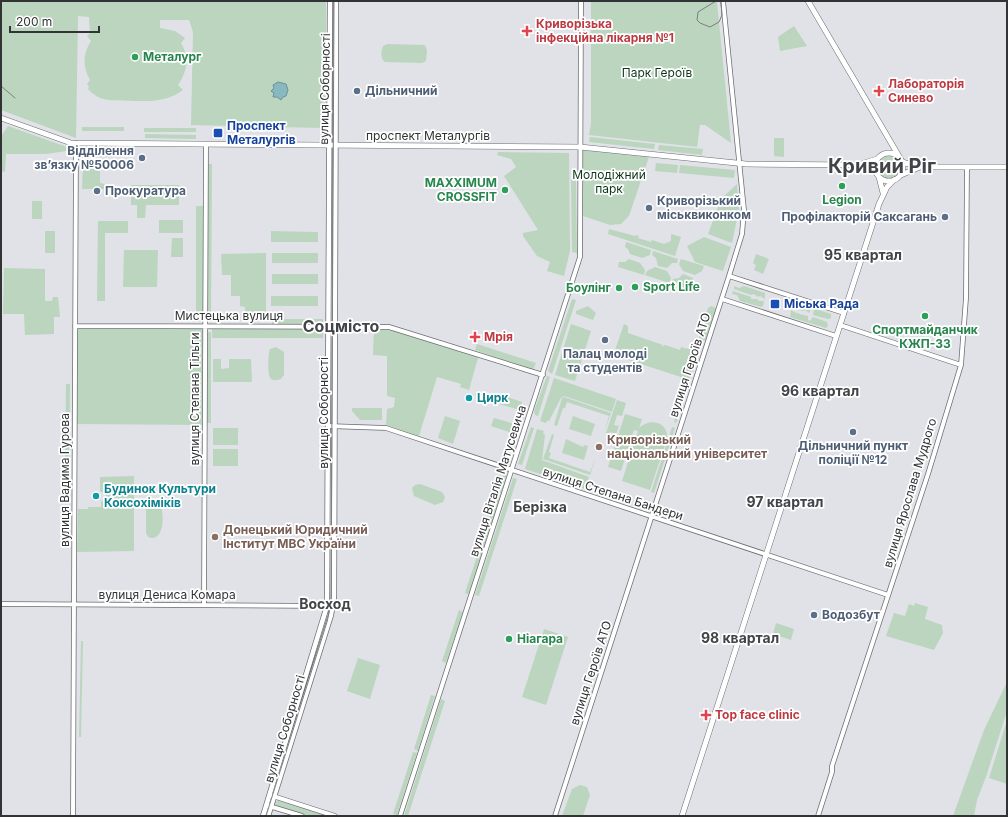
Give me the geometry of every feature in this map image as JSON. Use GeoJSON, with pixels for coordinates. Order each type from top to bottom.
{"type":"FeatureCollection","features":[{"type":"Feature","properties":{"kind":"main road","name":"вулиця Соборності"},"geometry":{"type":"LineString","coordinates":[[263,816],[272,796],[330,606],[332,146],[330,1]]}},
{"type":"Feature","properties":{"kind":"main road","name":"вулиця Соборності"},"geometry":{"type":"LineString","coordinates":[[332,146],[336,1]]}},
{"type":"Feature","properties":{"kind":"main road"},"geometry":{"type":"LineString","coordinates":[[808,1],[901,160],[903,167],[901,175]]}},
{"type":"Feature","properties":{"kind":"main road","name":"проспект Металургів"},"geometry":{"type":"LineString","coordinates":[[1,118],[71,143],[580,147],[741,164],[858,165]]}},
{"type":"Feature","properties":{"kind":"main road"},"geometry":{"type":"LineString","coordinates":[[888,140],[888,153]]}},
{"type":"Feature","properties":{"kind":"main road"},"geometry":{"type":"LineString","coordinates":[[883,193],[875,164],[877,159],[882,154],[894,154],[901,160],[920,168]]}},
{"type":"Feature","properties":{"kind":"main road"},"geometry":{"type":"LineString","coordinates":[[858,165],[877,159]]}},
{"type":"Feature","properties":{"kind":"main road"},"geometry":{"type":"LineString","coordinates":[[858,165],[876,172]]}},
{"type":"Feature","properties":{"kind":"main road"},"geometry":{"type":"LineString","coordinates":[[682,816],[883,193],[894,180],[901,175],[920,168],[1007,167]]}},
{"type":"Feature","properties":{"kind":"main road"},"geometry":{"type":"LineString","coordinates":[[879,178],[888,181],[894,180]]}},
{"type":"Feature","properties":{"kind":"main road","name":"вулиця Соборності"},"geometry":{"type":"LineString","coordinates":[[268,816],[269,805]]}},
{"type":"Feature","properties":{"kind":"street","name":"вулиця Віталія Матусевича"},"geometry":{"type":"LineString","coordinates":[[400,816],[513,470],[580,257],[581,1]]}},
{"type":"Feature","properties":{"kind":"street","name":"вулиця Героїв АТО"},"geometry":{"type":"LineString","coordinates":[[555,816],[722,299],[744,224],[741,164],[723,1]]}},
{"type":"Feature","properties":{"kind":"street","name":"вулиця Вадима Гурова"},"geometry":{"type":"LineString","coordinates":[[74,816],[76,143]]}},
{"type":"Feature","properties":{"kind":"street","name":"вулиця Степана Тільги"},"geometry":{"type":"LineString","coordinates":[[204,606],[206,144]]}},
{"type":"Feature","properties":{"kind":"street","name":"вулиця Ярослава Мудрого"},"geometry":{"type":"LineString","coordinates":[[818,816],[832,772],[832,766],[928,474],[961,365],[966,298],[967,167]]}},
{"type":"Feature","properties":{"kind":"street"},"geometry":{"type":"LineString","coordinates":[[729,276],[844,313]]}},
{"type":"Feature","properties":{"kind":"street"},"geometry":{"type":"LineString","coordinates":[[722,299],[836,336]]}},
{"type":"Feature","properties":{"kind":"street"},"geometry":{"type":"LineString","coordinates":[[840,325],[961,365]]}},
{"type":"Feature","properties":{"kind":"street","name":"Мистецька вулиця"},"geometry":{"type":"LineString","coordinates":[[75,326],[332,326],[396,328],[543,375]]}},
{"type":"Feature","properties":{"kind":"street","name":"вулиця Степана Бандери"},"geometry":{"type":"LineString","coordinates":[[331,426],[386,428],[888,595]]}},
{"type":"Feature","properties":{"kind":"street","name":"вулиця Дениса Комара"},"geometry":{"type":"LineString","coordinates":[[1,604],[330,606]]}},
{"type":"Feature","properties":{"kind":"street"},"geometry":{"type":"LineString","coordinates":[[272,796],[335,816]]}},
{"type":"Feature","properties":{"kind":"street"},"geometry":{"type":"LineString","coordinates":[[269,805],[302,816]]}},
{"type":"Feature","properties":{"kind":"green space"},"geometry":{"type":"Polygon","coordinates":[[[1,1],[326,1],[326,128],[191,125],[193,32],[189,20],[160,20],[160,28],[175,31],[185,38],[181,43],[186,54],[186,64],[184,75],[178,85],[183,90],[175,95],[157,100],[138,101],[109,100],[100,98],[92,93],[88,89],[89,87],[87,84],[90,80],[84,61],[86,51],[91,41],[87,36],[90,33],[89,17],[78,16],[76,138],[1,110],[1,1]]]}},
{"type":"Feature","properties":{"kind":"green space","name":"Парк Героїв"},"geometry":{"type":"Polygon","coordinates":[[[591,1],[717,2],[731,143],[705,125],[700,125],[697,147],[589,135],[591,123],[591,1]]]}},
{"type":"Feature","properties":{"kind":"green space"},"geometry":{"type":"Polygon","coordinates":[[[794,26],[807,46],[780,51],[778,37],[794,26]]]}},
{"type":"Feature","properties":{"kind":"green space"},"geometry":{"type":"Polygon","coordinates":[[[387,44],[425,45],[427,51],[426,61],[422,63],[385,62],[382,59],[381,53],[383,46],[387,44]]]}},
{"type":"Feature","properties":{"kind":"green space"},"geometry":{"type":"Polygon","coordinates":[[[8,126],[67,147],[66,151],[46,154],[6,154],[5,172],[1,171],[1,136],[8,126]]]}},
{"type":"Feature","properties":{"kind":"green space"},"geometry":{"type":"Polygon","coordinates":[[[82,127],[124,127],[124,131],[82,131],[82,127]]]}},
{"type":"Feature","properties":{"kind":"green space"},"geometry":{"type":"Polygon","coordinates":[[[144,128],[196,128],[196,132],[144,132],[144,128]]]}},
{"type":"Feature","properties":{"kind":"green space"},"geometry":{"type":"Polygon","coordinates":[[[145,134],[196,135],[196,139],[145,138],[145,134]]]}},
{"type":"Feature","properties":{"kind":"green space"},"geometry":{"type":"Polygon","coordinates":[[[590,137],[655,144],[654,149],[589,142],[590,137]]]}},
{"type":"Feature","properties":{"kind":"green space"},"geometry":{"type":"Polygon","coordinates":[[[774,138],[784,138],[784,157],[774,156],[774,138]]]}},
{"type":"Feature","properties":{"kind":"green space"},"geometry":{"type":"Polygon","coordinates":[[[659,145],[703,149],[702,155],[658,150],[659,145]]]}},
{"type":"Feature","properties":{"kind":"green space","name":"Молодіжний парк"},"geometry":{"type":"Polygon","coordinates":[[[580,147],[650,154],[629,216],[621,224],[610,225],[580,215],[580,147]]]}},
{"type":"Feature","properties":{"kind":"green space"},"geometry":{"type":"Polygon","coordinates":[[[84,151],[125,152],[125,157],[84,156],[84,151]]]}},
{"type":"Feature","properties":{"kind":"green space"},"geometry":{"type":"Polygon","coordinates":[[[498,152],[569,153],[570,251],[564,276],[547,271],[550,262],[537,256],[523,236],[523,233],[538,230],[504,176],[516,167],[511,159],[497,155],[498,152]]]}},
{"type":"Feature","properties":{"kind":"green space"},"geometry":{"type":"Polygon","coordinates":[[[889,155],[897,159],[901,167],[897,175],[889,179],[881,175],[877,167],[881,159],[889,155]]]}},
{"type":"Feature","properties":{"kind":"green space"},"geometry":{"type":"Polygon","coordinates":[[[656,163],[678,165],[677,173],[655,171],[656,163]]]}},
{"type":"Feature","properties":{"kind":"green space"},"geometry":{"type":"Polygon","coordinates":[[[208,164],[212,164],[211,318],[207,318],[208,164]]]}},
{"type":"Feature","properties":{"kind":"green space"},"geometry":{"type":"Polygon","coordinates":[[[83,165],[105,165],[105,169],[100,170],[100,183],[105,184],[105,189],[82,189],[83,165]]]}},
{"type":"Feature","properties":{"kind":"green space"},"geometry":{"type":"Polygon","coordinates":[[[680,165],[735,170],[734,178],[679,173],[680,165]]]}},
{"type":"Feature","properties":{"kind":"green space"},"geometry":{"type":"Polygon","coordinates":[[[571,179],[576,181],[577,253],[572,252],[571,179]]]}},
{"type":"Feature","properties":{"kind":"green space"},"geometry":{"type":"Polygon","coordinates":[[[737,184],[739,209],[732,243],[708,234],[721,199],[737,184]]]}},
{"type":"Feature","properties":{"kind":"green space"},"geometry":{"type":"Polygon","coordinates":[[[131,185],[179,185],[179,205],[146,205],[145,218],[137,218],[137,205],[131,205],[131,185]]]}},
{"type":"Feature","properties":{"kind":"green space"},"geometry":{"type":"Polygon","coordinates":[[[32,201],[42,201],[42,219],[32,219],[32,201]]]}},
{"type":"Feature","properties":{"kind":"green space"},"geometry":{"type":"Polygon","coordinates":[[[196,206],[203,206],[203,317],[196,317],[196,206]]]}},
{"type":"Feature","properties":{"kind":"green space"},"geometry":{"type":"Polygon","coordinates":[[[159,220],[183,220],[183,233],[159,233],[159,220]]]}},
{"type":"Feature","properties":{"kind":"green space"},"geometry":{"type":"Polygon","coordinates":[[[98,221],[128,221],[128,233],[105,233],[105,301],[97,301],[98,221]]]}},
{"type":"Feature","properties":{"kind":"green space"},"geometry":{"type":"Polygon","coordinates":[[[609,229],[636,235],[639,236],[638,238],[651,242],[652,240],[664,244],[671,241],[671,234],[681,237],[675,256],[608,234],[609,229]]]}},
{"type":"Feature","properties":{"kind":"green space"},"geometry":{"type":"Polygon","coordinates":[[[45,231],[55,231],[55,253],[45,253],[45,231]]]}},
{"type":"Feature","properties":{"kind":"green space"},"geometry":{"type":"Polygon","coordinates":[[[271,231],[318,232],[318,242],[271,242],[271,231]]]}},
{"type":"Feature","properties":{"kind":"green space"},"geometry":{"type":"Polygon","coordinates":[[[704,237],[731,247],[723,271],[695,262],[687,246],[704,237]]]}},
{"type":"Feature","properties":{"kind":"green space"},"geometry":{"type":"Polygon","coordinates":[[[172,238],[183,238],[183,257],[171,257],[172,238]]]}},
{"type":"Feature","properties":{"kind":"green space"},"geometry":{"type":"Polygon","coordinates":[[[626,242],[651,250],[650,255],[642,258],[630,254],[628,249],[625,247],[626,242]]]}},
{"type":"Feature","properties":{"kind":"green space"},"geometry":{"type":"Polygon","coordinates":[[[124,250],[158,250],[157,287],[123,287],[124,250]]]}},
{"type":"Feature","properties":{"kind":"green space"},"geometry":{"type":"Polygon","coordinates":[[[653,251],[678,259],[677,263],[672,263],[667,268],[658,266],[656,258],[652,255],[653,251]]]}},
{"type":"Feature","properties":{"kind":"green space"},"geometry":{"type":"Polygon","coordinates":[[[266,253],[266,312],[245,312],[245,307],[240,306],[240,296],[231,296],[231,275],[222,275],[221,254],[266,253]]]}},
{"type":"Feature","properties":{"kind":"green space"},"geometry":{"type":"Polygon","coordinates":[[[272,253],[318,253],[318,263],[272,263],[272,253]]]}},
{"type":"Feature","properties":{"kind":"green space"},"geometry":{"type":"Polygon","coordinates":[[[756,254],[769,259],[763,274],[754,270],[756,265],[753,263],[756,254]]]}},
{"type":"Feature","properties":{"kind":"green space"},"geometry":{"type":"Polygon","coordinates":[[[629,259],[640,263],[645,270],[644,275],[618,267],[619,262],[625,262],[629,259]]]}},
{"type":"Feature","properties":{"kind":"green space"},"geometry":{"type":"Polygon","coordinates":[[[681,259],[704,266],[702,271],[695,275],[683,271],[679,264],[681,259]]]}},
{"type":"Feature","properties":{"kind":"green space"},"geometry":{"type":"Polygon","coordinates":[[[655,267],[667,271],[671,278],[669,283],[645,275],[647,271],[655,267]]]}},
{"type":"Feature","properties":{"kind":"green space"},"geometry":{"type":"Polygon","coordinates":[[[4,268],[45,269],[45,301],[52,301],[53,297],[58,297],[60,317],[54,317],[54,334],[25,335],[24,314],[3,314],[4,268]]]}},
{"type":"Feature","properties":{"kind":"green space"},"geometry":{"type":"Polygon","coordinates":[[[272,274],[318,274],[318,284],[272,284],[272,274]]]}},
{"type":"Feature","properties":{"kind":"green space"},"geometry":{"type":"Polygon","coordinates":[[[683,274],[693,278],[693,282],[697,287],[696,291],[672,284],[673,279],[679,278],[683,274]]]}},
{"type":"Feature","properties":{"kind":"green space"},"geometry":{"type":"Polygon","coordinates":[[[734,286],[739,288],[744,286],[765,293],[765,299],[754,294],[751,295],[734,289],[734,286]]]}},
{"type":"Feature","properties":{"kind":"green space"},"geometry":{"type":"Polygon","coordinates":[[[733,291],[751,297],[751,299],[764,301],[763,306],[761,307],[740,301],[737,295],[732,294],[733,291]]]}},
{"type":"Feature","properties":{"kind":"green space"},"geometry":{"type":"Polygon","coordinates":[[[271,296],[318,296],[318,306],[271,306],[271,296]]]}},
{"type":"Feature","properties":{"kind":"green space"},"geometry":{"type":"Polygon","coordinates":[[[572,299],[576,300],[552,374],[548,371],[572,299]]]}},
{"type":"Feature","properties":{"kind":"green space"},"geometry":{"type":"Polygon","coordinates":[[[795,302],[831,314],[831,318],[828,319],[813,315],[814,310],[811,309],[809,313],[805,310],[802,311],[798,308],[792,308],[795,302]]]}},
{"type":"Feature","properties":{"kind":"green space"},"geometry":{"type":"Polygon","coordinates":[[[588,306],[596,313],[593,320],[576,314],[576,311],[588,306]]]}},
{"type":"Feature","properties":{"kind":"green space"},"geometry":{"type":"Polygon","coordinates":[[[711,306],[716,308],[716,311],[706,340],[701,341],[699,337],[708,308],[711,306]]]}},
{"type":"Feature","properties":{"kind":"green space"},"geometry":{"type":"Polygon","coordinates":[[[791,310],[808,316],[808,320],[810,321],[813,317],[827,322],[828,326],[826,328],[790,317],[791,310]]]}},
{"type":"Feature","properties":{"kind":"green space"},"geometry":{"type":"Polygon","coordinates":[[[272,319],[323,319],[323,324],[272,324],[272,319]]]}},
{"type":"Feature","properties":{"kind":"green space"},"geometry":{"type":"Polygon","coordinates":[[[571,324],[591,331],[575,381],[555,375],[571,324]]]}},
{"type":"Feature","properties":{"kind":"green space"},"geometry":{"type":"Polygon","coordinates":[[[624,324],[628,326],[628,333],[663,345],[661,345],[662,346],[665,345],[680,350],[681,347],[689,349],[695,342],[701,345],[676,423],[674,422],[687,379],[607,353],[608,351],[614,353],[624,324]]]}},
{"type":"Feature","properties":{"kind":"green space"},"geometry":{"type":"Polygon","coordinates":[[[75,326],[205,326],[205,425],[75,424],[75,326]]]}},
{"type":"Feature","properties":{"kind":"green space"},"geometry":{"type":"Polygon","coordinates":[[[212,329],[323,329],[323,338],[212,338],[212,329]]]}},
{"type":"Feature","properties":{"kind":"green space"},"geometry":{"type":"Polygon","coordinates":[[[374,329],[398,331],[479,354],[469,390],[460,387],[461,384],[437,377],[419,436],[386,425],[387,409],[394,407],[395,398],[387,396],[387,356],[373,355],[374,329]]]}},
{"type":"Feature","properties":{"kind":"green space"},"geometry":{"type":"Polygon","coordinates":[[[207,332],[211,332],[211,423],[207,423],[207,332]]]}},
{"type":"Feature","properties":{"kind":"green space"},"geometry":{"type":"Polygon","coordinates":[[[477,344],[536,363],[533,370],[475,350],[477,344]]]}},
{"type":"Feature","properties":{"kind":"green space"},"geometry":{"type":"Polygon","coordinates":[[[276,347],[284,352],[284,375],[281,379],[272,380],[268,369],[268,359],[270,349],[276,347]]]}},
{"type":"Feature","properties":{"kind":"green space"},"geometry":{"type":"Polygon","coordinates":[[[213,359],[221,359],[221,369],[229,368],[229,359],[251,359],[252,382],[213,382],[213,359]]]}},
{"type":"Feature","properties":{"kind":"green space"},"geometry":{"type":"Polygon","coordinates":[[[547,376],[550,377],[538,416],[535,415],[534,411],[547,376]]]}},
{"type":"Feature","properties":{"kind":"green space"},"geometry":{"type":"Polygon","coordinates":[[[554,378],[616,399],[612,412],[564,396],[561,398],[549,421],[546,423],[540,421],[554,378]]]}},
{"type":"Feature","properties":{"kind":"green space"},"geometry":{"type":"Polygon","coordinates":[[[66,384],[70,384],[69,466],[65,466],[66,384]]]}},
{"type":"Feature","properties":{"kind":"green space"},"geometry":{"type":"Polygon","coordinates":[[[501,395],[522,402],[520,410],[499,404],[501,395]]]}},
{"type":"Feature","properties":{"kind":"green space"},"geometry":{"type":"Polygon","coordinates":[[[564,397],[611,413],[604,433],[609,416],[567,402],[565,408],[563,408],[557,426],[554,425],[562,398],[564,397]]]}},
{"type":"Feature","properties":{"kind":"green space"},"geometry":{"type":"Polygon","coordinates":[[[617,400],[626,403],[622,416],[617,415],[614,425],[619,426],[616,434],[610,432],[609,434],[606,433],[617,400]]]}},
{"type":"Feature","properties":{"kind":"green space"},"geometry":{"type":"Polygon","coordinates":[[[352,408],[382,408],[382,420],[360,420],[352,411],[352,408]]]}},
{"type":"Feature","properties":{"kind":"green space"},"geometry":{"type":"Polygon","coordinates":[[[625,414],[642,419],[639,428],[653,422],[662,425],[667,433],[667,439],[650,490],[622,481],[638,431],[634,430],[621,471],[608,467],[625,414]]]}},
{"type":"Feature","properties":{"kind":"green space"},"geometry":{"type":"Polygon","coordinates":[[[445,416],[460,421],[453,444],[438,438],[445,416]]]}},
{"type":"Feature","properties":{"kind":"green space"},"geometry":{"type":"Polygon","coordinates":[[[573,416],[595,424],[591,436],[569,429],[573,416]]]}},
{"type":"Feature","properties":{"kind":"green space"},"geometry":{"type":"Polygon","coordinates":[[[494,418],[515,424],[512,433],[491,426],[494,418]]]}},
{"type":"Feature","properties":{"kind":"green space"},"geometry":{"type":"Polygon","coordinates":[[[531,427],[534,428],[522,465],[518,464],[531,427]]]}},
{"type":"Feature","properties":{"kind":"green space"},"geometry":{"type":"Polygon","coordinates":[[[672,427],[675,428],[654,493],[651,492],[672,427]]]}},
{"type":"Feature","properties":{"kind":"green space"},"geometry":{"type":"Polygon","coordinates":[[[213,428],[238,428],[238,445],[213,445],[213,428]]]}},
{"type":"Feature","properties":{"kind":"green space"},"geometry":{"type":"Polygon","coordinates":[[[537,429],[544,431],[543,434],[545,435],[542,460],[589,477],[585,489],[525,469],[537,429]]]}},
{"type":"Feature","properties":{"kind":"green space"},"geometry":{"type":"Polygon","coordinates":[[[552,434],[554,435],[549,452],[551,453],[549,458],[590,472],[596,457],[590,475],[543,459],[552,434]]]}},
{"type":"Feature","properties":{"kind":"green space"},"geometry":{"type":"Polygon","coordinates":[[[566,439],[583,447],[584,445],[588,446],[584,460],[562,453],[566,439]]]}},
{"type":"Feature","properties":{"kind":"green space"},"geometry":{"type":"Polygon","coordinates":[[[213,449],[238,449],[238,466],[213,466],[213,449]]]}},
{"type":"Feature","properties":{"kind":"green space"},"geometry":{"type":"Polygon","coordinates":[[[504,474],[508,476],[484,548],[480,547],[504,474]]]}},
{"type":"Feature","properties":{"kind":"green space"},"geometry":{"type":"Polygon","coordinates":[[[134,476],[134,551],[77,552],[78,509],[101,507],[101,502],[106,496],[100,491],[100,477],[134,476]]]}},
{"type":"Feature","properties":{"kind":"green space"},"geometry":{"type":"Polygon","coordinates":[[[513,478],[517,479],[479,596],[475,595],[513,478]]]}},
{"type":"Feature","properties":{"kind":"green space"},"geometry":{"type":"Polygon","coordinates":[[[420,484],[442,492],[445,497],[443,502],[435,505],[414,496],[412,488],[415,485],[420,484]]]}},
{"type":"Feature","properties":{"kind":"green space"},"geometry":{"type":"Polygon","coordinates":[[[151,500],[158,500],[163,517],[161,530],[154,538],[148,537],[146,533],[146,505],[151,500]]]}},
{"type":"Feature","properties":{"kind":"green space"},"geometry":{"type":"Polygon","coordinates":[[[479,550],[483,552],[469,594],[465,593],[479,550]]]}},
{"type":"Feature","properties":{"kind":"green space"},"geometry":{"type":"Polygon","coordinates":[[[915,603],[928,607],[925,619],[942,625],[943,633],[934,650],[886,636],[894,613],[905,616],[909,604],[914,606],[915,603]]]}},
{"type":"Feature","properties":{"kind":"green space"},"geometry":{"type":"Polygon","coordinates":[[[459,610],[463,612],[446,663],[442,661],[459,610]]]}},
{"type":"Feature","properties":{"kind":"green space"},"geometry":{"type":"Polygon","coordinates":[[[776,623],[794,629],[791,640],[773,634],[776,623]]]}},
{"type":"Feature","properties":{"kind":"green space"},"geometry":{"type":"Polygon","coordinates":[[[544,629],[568,637],[546,705],[522,697],[544,629]]]}},
{"type":"Feature","properties":{"kind":"green space"},"geometry":{"type":"Polygon","coordinates":[[[81,641],[83,641],[81,737],[79,737],[81,641]]]}},
{"type":"Feature","properties":{"kind":"green space"},"geometry":{"type":"Polygon","coordinates":[[[358,658],[380,665],[370,699],[347,691],[358,658]]]}},
{"type":"Feature","properties":{"kind":"green space"},"geometry":{"type":"Polygon","coordinates":[[[1007,682],[1007,711],[977,800],[974,816],[953,816],[984,730],[1007,682]]]}},
{"type":"Feature","properties":{"kind":"green space"},"geometry":{"type":"Polygon","coordinates":[[[431,695],[435,696],[418,751],[414,749],[431,695]]]}},
{"type":"Feature","properties":{"kind":"green space"},"geometry":{"type":"Polygon","coordinates":[[[441,699],[445,701],[408,816],[404,816],[441,699]]]}},
{"type":"Feature","properties":{"kind":"green space"},"geometry":{"type":"Polygon","coordinates":[[[1007,720],[1007,784],[989,778],[1007,720]]]}},
{"type":"Feature","properties":{"kind":"green space"},"geometry":{"type":"Polygon","coordinates":[[[413,752],[417,753],[397,815],[393,814],[413,752]]]}},
{"type":"Feature","properties":{"kind":"green space"},"geometry":{"type":"Polygon","coordinates":[[[580,785],[587,787],[590,795],[583,816],[562,816],[572,789],[580,785]]]}},
{"type":"Feature","properties":{"kind":"green space"},"geometry":{"type":"Polygon","coordinates":[[[279,800],[328,816],[306,816],[276,806],[275,802],[279,800]]]}},
{"type":"Feature","properties":{"kind":"water"},"geometry":{"type":"Polygon","coordinates":[[[278,82],[286,84],[288,90],[286,96],[281,100],[277,97],[273,97],[274,93],[271,91],[274,88],[273,85],[278,82]]]}},
{"type":"Feature","properties":{"kind":"tram line"},"geometry":{"type":"LineString","coordinates":[[266,816],[327,622],[331,604],[334,1]]}},
{"type":"Feature","properties":{"kind":"tram line"},"geometry":{"type":"LineString","coordinates":[[716,1],[698,12],[697,20],[700,23],[710,27],[719,22],[722,15],[721,1]]}},
{"type":"Feature","properties":{"kind":"tram line"},"geometry":{"type":"LineString","coordinates":[[1,86],[15,98]]}},
{"type":"Feature","properties":{"kind":"place","name":"Криворізька інфекційна лікарня №1"},"geometry":{"type":"Point","coordinates":[527,31]}},
{"type":"Feature","properties":{"kind":"place","name":"Металург"},"geometry":{"type":"Point","coordinates":[135,57]}},
{"type":"Feature","properties":{"kind":"place","name":"Дільничний"},"geometry":{"type":"Point","coordinates":[357,91]}},
{"type":"Feature","properties":{"kind":"place","name":"Лабораторія Синево"},"geometry":{"type":"Point","coordinates":[879,91]}},
{"type":"Feature","properties":{"kind":"place","name":"Проспект Металургів"},"geometry":{"type":"Point","coordinates":[218,133]}},
{"type":"Feature","properties":{"kind":"place","name":"Відділення зв’язку №50006"},"geometry":{"type":"Point","coordinates":[142,158]}},
{"type":"Feature","properties":{"kind":"place","name":"Legion"},"geometry":{"type":"Point","coordinates":[842,186]}},
{"type":"Feature","properties":{"kind":"place","name":"MAXXIMUM CROSSFIT"},"geometry":{"type":"Point","coordinates":[505,190]}},
{"type":"Feature","properties":{"kind":"place","name":"Прокуратура"},"geometry":{"type":"Point","coordinates":[97,191]}},
{"type":"Feature","properties":{"kind":"place","name":"Криворізький міськвиконком"},"geometry":{"type":"Point","coordinates":[649,208]}},
{"type":"Feature","properties":{"kind":"place","name":"Профілакторій Саксагань"},"geometry":{"type":"Point","coordinates":[945,217]}},
{"type":"Feature","properties":{"kind":"place","name":"Sport Life"},"geometry":{"type":"Point","coordinates":[635,287]}},
{"type":"Feature","properties":{"kind":"place","name":"Боулінг"},"geometry":{"type":"Point","coordinates":[619,288]}},
{"type":"Feature","properties":{"kind":"place","name":"Міська Рада"},"geometry":{"type":"Point","coordinates":[775,304]}},
{"type":"Feature","properties":{"kind":"place","name":"Спортмайданчик КЖП-33"},"geometry":{"type":"Point","coordinates":[925,316]}},
{"type":"Feature","properties":{"kind":"place","name":"Мрія"},"geometry":{"type":"Point","coordinates":[475,337]}},
{"type":"Feature","properties":{"kind":"place","name":"Палац молоді та студентів"},"geometry":{"type":"Point","coordinates":[605,340]}},
{"type":"Feature","properties":{"kind":"place","name":"Цирк"},"geometry":{"type":"Point","coordinates":[469,398]}},
{"type":"Feature","properties":{"kind":"place","name":"Дільничний пункт поліції №12"},"geometry":{"type":"Point","coordinates":[853,432]}},
{"type":"Feature","properties":{"kind":"place","name":"Криворізький національний університет"},"geometry":{"type":"Point","coordinates":[599,447]}},
{"type":"Feature","properties":{"kind":"place","name":"Будинок Культури Коксохіміків"},"geometry":{"type":"Point","coordinates":[96,496]}},
{"type":"Feature","properties":{"kind":"place","name":"Донецький Юридичний Інститут МВС України"},"geometry":{"type":"Point","coordinates":[215,537]}},
{"type":"Feature","properties":{"kind":"place","name":"Водозбут"},"geometry":{"type":"Point","coordinates":[814,615]}},
{"type":"Feature","properties":{"kind":"place","name":"Ніагара"},"geometry":{"type":"Point","coordinates":[509,639]}},
{"type":"Feature","properties":{"kind":"place","name":"Top face clinic"},"geometry":{"type":"Point","coordinates":[706,715]}},
{"type":"Feature","properties":{"kind":"district","name":"Кривий Ріг"},"geometry":{"type":"Point","coordinates":[882,166]}},
{"type":"Feature","properties":{"kind":"district","name":"95 квартал"},"geometry":{"type":"Point","coordinates":[863,255]}},
{"type":"Feature","properties":{"kind":"district","name":"Соцмісто"},"geometry":{"type":"Point","coordinates":[341,326]}},
{"type":"Feature","properties":{"kind":"district","name":"96 квартал"},"geometry":{"type":"Point","coordinates":[820,391]}},
{"type":"Feature","properties":{"kind":"district","name":"97 квартал"},"geometry":{"type":"Point","coordinates":[785,502]}},
{"type":"Feature","properties":{"kind":"district","name":"Берізка"},"geometry":{"type":"Point","coordinates":[540,507]}},
{"type":"Feature","properties":{"kind":"district","name":"Восход"},"geometry":{"type":"Point","coordinates":[325,604]}},
{"type":"Feature","properties":{"kind":"district","name":"98 квартал"},"geometry":{"type":"Point","coordinates":[740,638]}}]}
